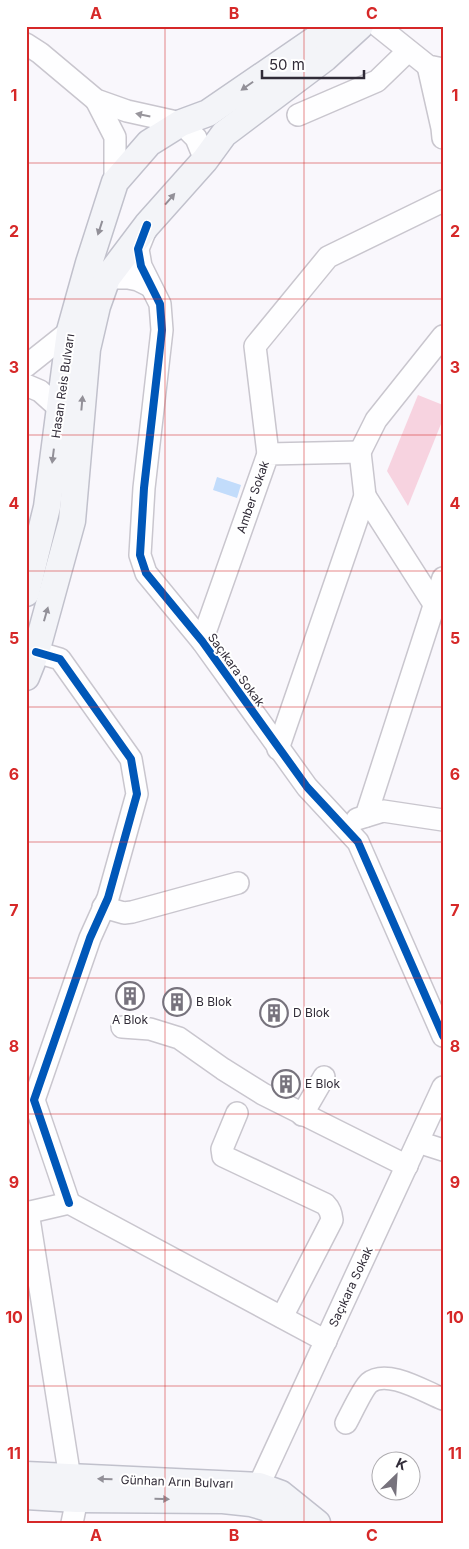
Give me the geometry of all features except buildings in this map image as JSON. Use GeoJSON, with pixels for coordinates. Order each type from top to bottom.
{"type":"FeatureCollection","features":[{"type":"Feature","properties":{"kind":"main road"},"geometry":{"type":"LineString","coordinates":[[115,182],[149,143],[181,123],[208,113],[316,39],[328,26]]}},
{"type":"Feature","properties":{"kind":"main road"},"geometry":{"type":"LineString","coordinates":[[98,271],[147,225],[205,160],[224,134],[326,58],[360,26]]}},
{"type":"Feature","properties":{"kind":"main road","name":"Hasan Reis Bulvarı"},"geometry":{"type":"LineString","coordinates":[[26,677],[36,652],[72,520],[87,349],[97,306],[98,271],[115,182]]}},
{"type":"Feature","properties":{"kind":"main road","name":"Hasan Reis Bulvarı"},"geometry":{"type":"LineString","coordinates":[[26,593],[46,515],[70,331],[98,271]]}},
{"type":"Feature","properties":{"kind":"main road","name":"Günhan Arın Bulvarı"},"geometry":{"type":"LineString","coordinates":[[26,1475],[73,1500]]}},
{"type":"Feature","properties":{"kind":"main road","name":"Günhan Arın Bulvarı"},"geometry":{"type":"LineString","coordinates":[[255,1494],[285,1523]]}},
{"type":"Feature","properties":{"kind":"main road","name":"Günhan Arın Bulvarı"},"geometry":{"type":"LineString","coordinates":[[26,1496],[73,1500],[282,1494],[317,1523]]}},
{"type":"Feature","properties":{"kind":"street"},"geometry":{"type":"LineString","coordinates":[[378,26],[408,51],[435,68],[443,138]]}},
{"type":"Feature","properties":{"kind":"street"},"geometry":{"type":"LineString","coordinates":[[26,44],[40,53],[96,100],[127,111],[181,123],[196,138],[205,160]]}},
{"type":"Feature","properties":{"kind":"street"},"geometry":{"type":"LineString","coordinates":[[298,115],[377,81],[408,51]]}},
{"type":"Feature","properties":{"kind":"street"},"geometry":{"type":"LineString","coordinates":[[96,100],[115,137],[115,182]]}},
{"type":"Feature","properties":{"kind":"street"},"geometry":{"type":"LineString","coordinates":[[268,454],[255,346],[328,257],[443,201]]}},
{"type":"Feature","properties":{"kind":"street","name":"Saçıkara Sokak"},"geometry":{"type":"LineString","coordinates":[[147,225],[138,249],[141,266],[160,304],[162,330],[144,488],[140,555],[146,573],[202,641],[307,788],[358,842],[443,1036]]}},
{"type":"Feature","properties":{"kind":"street"},"geometry":{"type":"LineString","coordinates":[[98,271],[138,280],[150,286]]}},
{"type":"Feature","properties":{"kind":"street"},"geometry":{"type":"LineString","coordinates":[[26,366],[70,331]]}},
{"type":"Feature","properties":{"kind":"street"},"geometry":{"type":"LineString","coordinates":[[278,749],[365,496],[360,452],[376,420],[443,336]]}},
{"type":"Feature","properties":{"kind":"street"},"geometry":{"type":"LineString","coordinates":[[26,385],[40,391],[59,408]]}},
{"type":"Feature","properties":{"kind":"street","name":"Amber Sokak"},"geometry":{"type":"LineString","coordinates":[[202,641],[268,454],[360,452]]}},
{"type":"Feature","properties":{"kind":"street"},"geometry":{"type":"LineString","coordinates":[[365,496],[434,604]]}},
{"type":"Feature","properties":{"kind":"street"},"geometry":{"type":"LineString","coordinates":[[366,816],[443,578]]}},
{"type":"Feature","properties":{"kind":"street"},"geometry":{"type":"LineString","coordinates":[[36,652],[60,660],[131,759],[137,794],[108,898],[90,938],[34,1100],[69,1203]]}},
{"type":"Feature","properties":{"kind":"street"},"geometry":{"type":"LineString","coordinates":[[340,824],[383,811],[443,820]]}},
{"type":"Feature","properties":{"kind":"street"},"geometry":{"type":"LineString","coordinates":[[103,907],[124,913],[132,912],[238,883]]}},
{"type":"Feature","properties":{"kind":"street"},"geometry":{"type":"LineString","coordinates":[[122,1027],[150,1029],[179,1038],[243,1082],[302,1115],[407,1166]]}},
{"type":"Feature","properties":{"kind":"street"},"geometry":{"type":"LineString","coordinates":[[302,1115],[324,1077]]}},
{"type":"Feature","properties":{"kind":"street","name":"Saçıkara Sokak"},"geometry":{"type":"LineString","coordinates":[[255,1494],[443,1088]]}},
{"type":"Feature","properties":{"kind":"street"},"geometry":{"type":"LineString","coordinates":[[237,1114],[222,1149],[224,1156],[325,1204],[332,1215],[332,1220],[282,1317]]}},
{"type":"Feature","properties":{"kind":"street"},"geometry":{"type":"LineString","coordinates":[[418,1142],[443,1150]]}},
{"type":"Feature","properties":{"kind":"street"},"geometry":{"type":"LineString","coordinates":[[73,1500],[27,1212],[69,1203],[326,1341]]}},
{"type":"Feature","properties":{"kind":"street"},"geometry":{"type":"LineString","coordinates":[[346,1423],[369,1383],[380,1379],[395,1379],[443,1399]]}},
{"type":"Feature","properties":{"kind":"shaded area"},"geometry":{"type":"Polygon","coordinates":[[[418,395],[443,405],[443,419],[408,506],[387,471],[418,395]]]}},
{"type":"Feature","properties":{"kind":"water"},"geometry":{"type":"Polygon","coordinates":[[[217,477],[241,485],[237,498],[213,490],[217,477]]]}},
{"type":"Feature","properties":{"kind":"cycle path"},"geometry":{"type":"LineString","coordinates":[[147,225],[138,249],[141,266],[160,304],[162,330],[144,488],[140,555],[146,573],[202,641],[307,787],[358,842],[443,1036]]}},
{"type":"Feature","properties":{"kind":"cycle path"},"geometry":{"type":"LineString","coordinates":[[36,652],[60,659],[131,759],[137,794],[108,898],[90,938],[34,1100],[69,1203]]}},
{"type":"Feature","properties":{"kind":"place","name":"A Blok"},"geometry":{"type":"Point","coordinates":[130,996]}},
{"type":"Feature","properties":{"kind":"place","name":"B Blok"},"geometry":{"type":"Point","coordinates":[177,1002]}},
{"type":"Feature","properties":{"kind":"place","name":"D Blok"},"geometry":{"type":"Point","coordinates":[274,1013]}},
{"type":"Feature","properties":{"kind":"place","name":"E Blok"},"geometry":{"type":"Point","coordinates":[286,1084]}}]}
